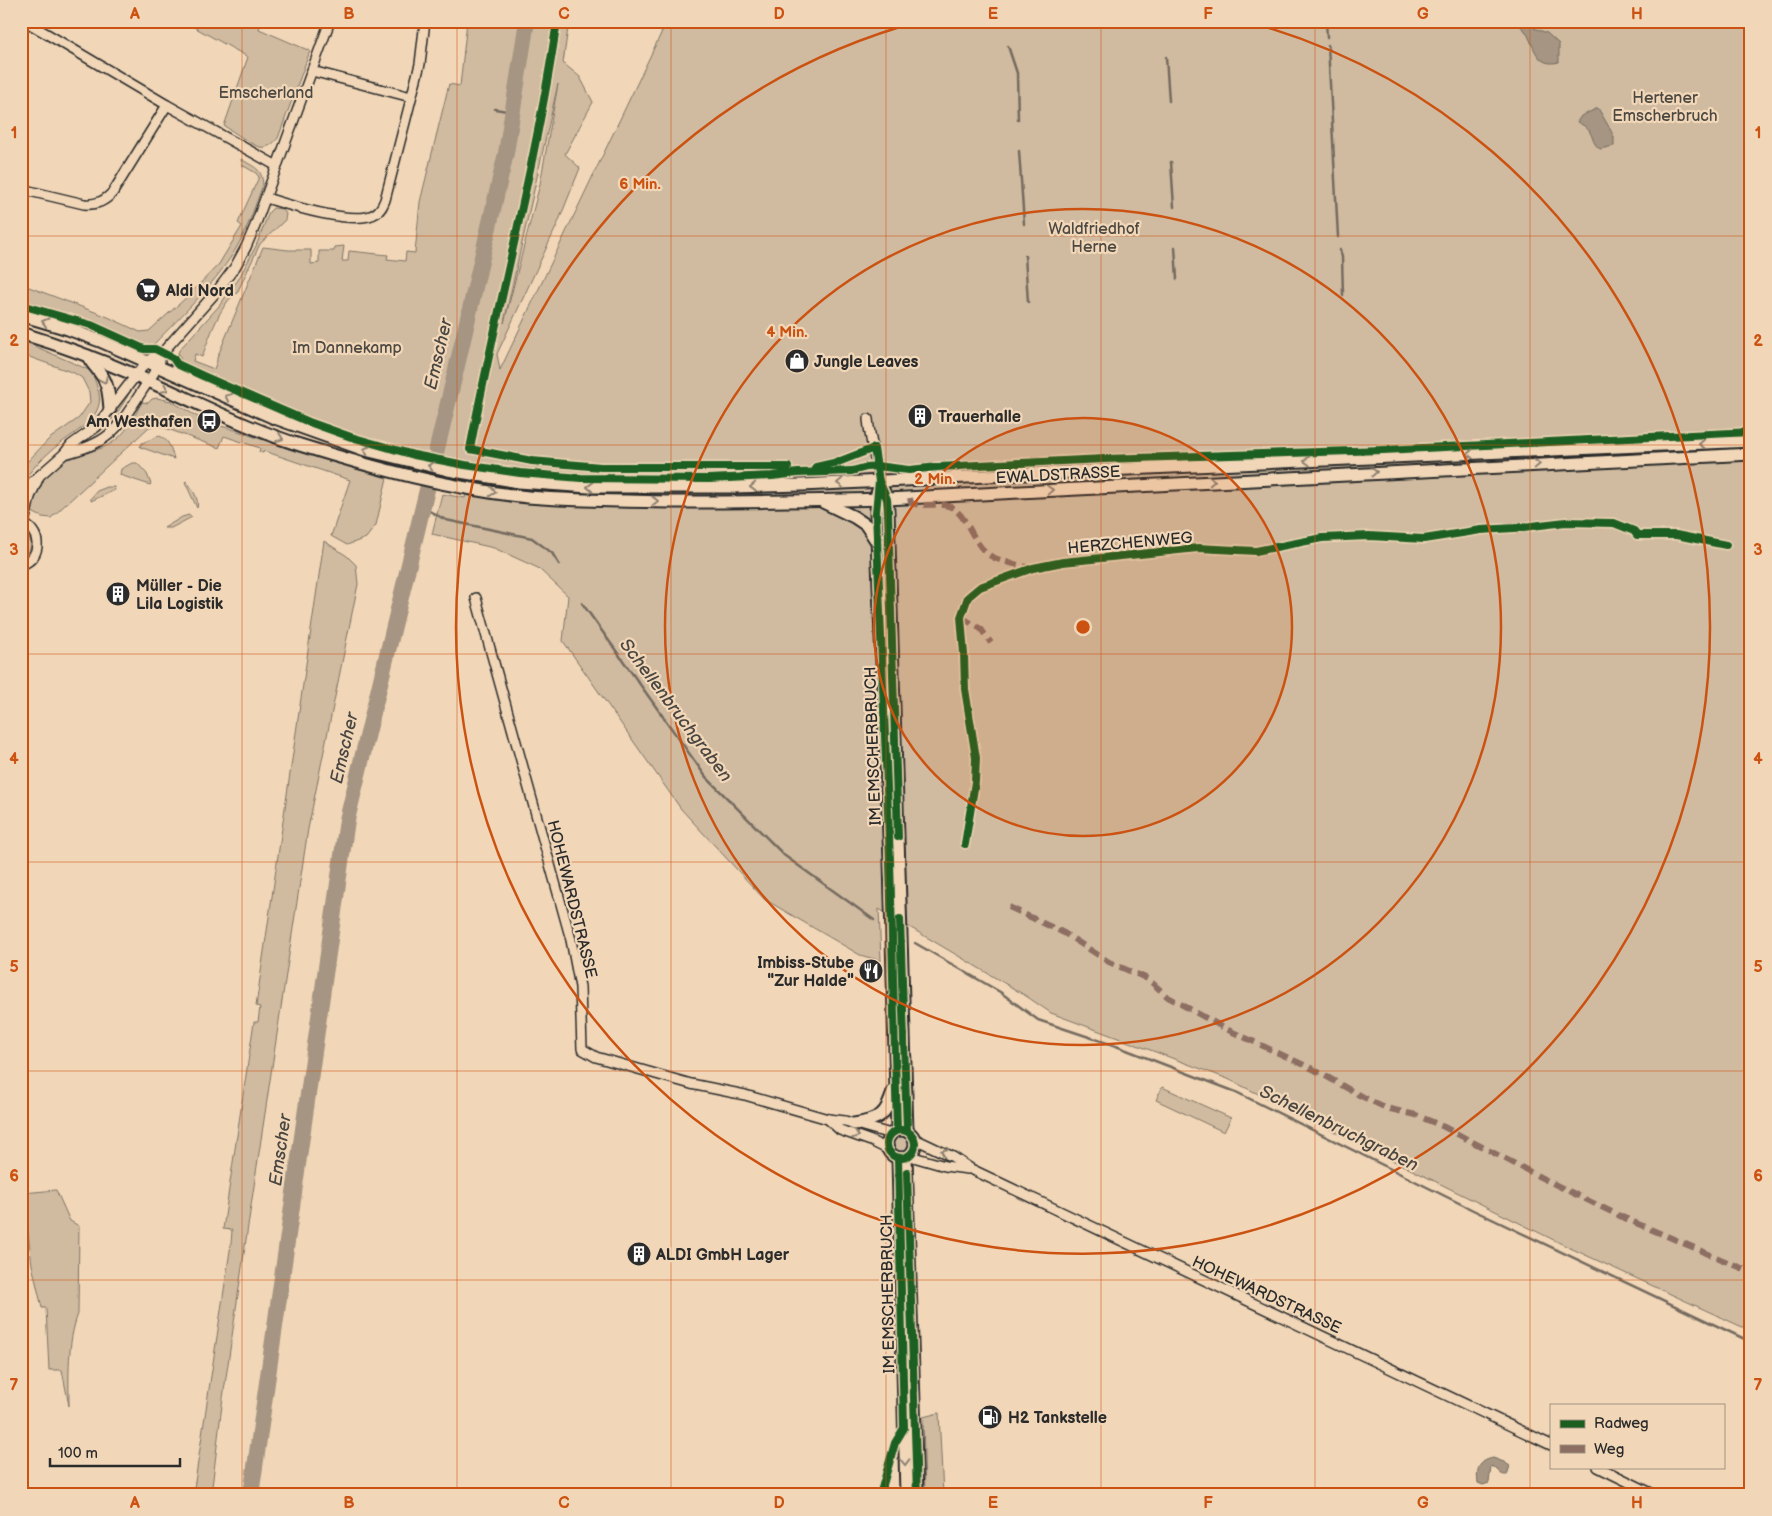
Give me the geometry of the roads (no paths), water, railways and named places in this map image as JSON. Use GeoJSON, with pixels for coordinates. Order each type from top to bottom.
{"type":"FeatureCollection","features":[{"type":"Feature","properties":{"kind":"main road","name":"EWALDSTRASSE"},"geometry":{"type":"LineString","coordinates":[[21,315],[68,329],[147,361],[272,417],[365,450],[448,470],[519,482],[589,487],[733,488],[1751,441]]}},
{"type":"Feature","properties":{"kind":"main road","name":"EWALDSTRASSE"},"geometry":{"type":"LineString","coordinates":[[21,333],[88,356],[135,375],[235,420],[283,439],[342,458],[410,476],[445,484],[526,497],[593,501],[819,501],[882,499],[1751,454]]}},
{"type":"Feature","properties":{"kind":"main road"},"geometry":{"type":"LineString","coordinates":[[88,356],[92,365],[101,374],[107,387],[110,409]]}},
{"type":"Feature","properties":{"kind":"main road","name":"IM EMSCHERBRUCH"},"geometry":{"type":"LineString","coordinates":[[879,481],[882,499],[903,1133]]}},
{"type":"Feature","properties":{"kind":"main road","name":"IM EMSCHERBRUCH"},"geometry":{"type":"LineString","coordinates":[[882,499],[878,544],[896,1080],[903,1133],[915,1148],[905,1157],[909,1412],[906,1495]]}},
{"type":"Feature","properties":{"kind":"main road"},"geometry":{"type":"LineString","coordinates":[[819,501],[860,521],[866,526],[878,544]]}},
{"type":"Feature","properties":{"kind":"main road"},"geometry":{"type":"LineString","coordinates":[[854,1124],[870,1122],[881,1116],[889,1106],[896,1080]]}},
{"type":"Feature","properties":{"kind":"main road","name":"IM EMSCHERBRUCH"},"geometry":{"type":"LineString","coordinates":[[887,1148],[888,1138],[903,1133]]}},
{"type":"Feature","properties":{"kind":"main road"},"geometry":{"type":"LineString","coordinates":[[887,1148],[892,1155],[905,1157]]}},
{"type":"Feature","properties":{"kind":"main road","name":"IM EMSCHERBRUCH"},"geometry":{"type":"LineString","coordinates":[[909,1412],[917,1495]]}},
{"type":"Feature","properties":{"kind":"street"},"geometry":{"type":"LineString","coordinates":[[25,21],[167,105],[277,166]]}},
{"type":"Feature","properties":{"kind":"street"},"geometry":{"type":"LineString","coordinates":[[21,498],[31,483],[55,460],[64,454],[71,445],[96,427],[147,361],[162,352],[217,291],[235,267],[249,240],[266,198],[330,21]]}},
{"type":"Feature","properties":{"kind":"street"},"geometry":{"type":"LineString","coordinates":[[266,198],[336,215],[364,218],[378,212],[385,200],[420,64],[425,21]]}},
{"type":"Feature","properties":{"kind":"street"},"geometry":{"type":"LineString","coordinates":[[312,71],[411,97]]}},
{"type":"Feature","properties":{"kind":"street"},"geometry":{"type":"LineString","coordinates":[[21,189],[84,204],[100,202],[113,192],[167,105]]}},
{"type":"Feature","properties":{"kind":"street"},"geometry":{"type":"LineString","coordinates":[[64,454],[98,442],[115,430],[158,366],[162,352]]}},
{"type":"Feature","properties":{"kind":"street"},"geometry":{"type":"LineString","coordinates":[[868,419],[870,439],[874,448],[879,481]]}},
{"type":"Feature","properties":{"kind":"street"},"geometry":{"type":"LineString","coordinates":[[21,565],[35,556],[38,543],[34,531],[22,523],[38,478]]}},
{"type":"Feature","properties":{"kind":"street","name":"HOHEWARDSTRASSE"},"geometry":{"type":"LineString","coordinates":[[476,598],[571,940],[580,987],[582,1049],[596,1057],[691,1084],[745,1095],[828,1119],[903,1133],[953,1156],[971,1169],[1550,1445]]}},
{"type":"Feature","properties":{"kind":"street","name":"HOHEWARDSTRASSE"},"geometry":{"type":"LineString","coordinates":[[828,1119],[840,1130],[887,1148]]}},
{"type":"Feature","properties":{"kind":"street","name":"HOHEWARDSTRASSE"},"geometry":{"type":"LineString","coordinates":[[905,1157],[945,1166],[971,1169]]}},
{"type":"Feature","properties":{"kind":"street"},"geometry":{"type":"LineString","coordinates":[[1600,1468],[1655,1495]]}},
{"type":"Feature","properties":{"kind":"waterway","name":"Emscher"},"geometry":{"type":"LineString","coordinates":[[251,1495],[347,820],[456,370],[506,153],[527,21]]}},
{"type":"Feature","properties":{"kind":"waterway"},"geometry":{"type":"LineString","coordinates":[[1327,37],[1326,22],[1342,21]]}},
{"type":"Feature","properties":{"kind":"waterway"},"geometry":{"type":"LineString","coordinates":[[1328,45],[1338,237]]}},
{"type":"Feature","properties":{"kind":"waterway"},"geometry":{"type":"LineString","coordinates":[[1008,46],[1017,73],[1018,120]]}},
{"type":"Feature","properties":{"kind":"waterway"},"geometry":{"type":"LineString","coordinates":[[1166,57],[1169,101]]}},
{"type":"Feature","properties":{"kind":"waterway"},"geometry":{"type":"LineString","coordinates":[[495,109],[513,112]]}},
{"type":"Feature","properties":{"kind":"waterway"},"geometry":{"type":"LineString","coordinates":[[1019,151],[1024,224]]}},
{"type":"Feature","properties":{"kind":"waterway"},"geometry":{"type":"LineString","coordinates":[[1171,162],[1174,207]]}},
{"type":"Feature","properties":{"kind":"waterway"},"geometry":{"type":"LineString","coordinates":[[1175,247],[1177,279]]}},
{"type":"Feature","properties":{"kind":"waterway"},"geometry":{"type":"LineString","coordinates":[[1340,250],[1342,257],[1343,295]]}},
{"type":"Feature","properties":{"kind":"waterway"},"geometry":{"type":"LineString","coordinates":[[1025,256],[1028,302]]}},
{"type":"Feature","properties":{"kind":"waterway","name":"Schellenbruchgraben"},"geometry":{"type":"LineString","coordinates":[[422,507],[446,520],[532,538],[552,553],[559,564]]}},
{"type":"Feature","properties":{"kind":"waterway","name":"Schellenbruchgraben"},"geometry":{"type":"LineString","coordinates":[[582,603],[706,777],[785,856],[874,920]]}},
{"type":"Feature","properties":{"kind":"waterway","name":"Schellenbruchgraben"},"geometry":{"type":"LineString","coordinates":[[915,943],[1000,992],[1038,1020],[1116,1046],[1236,1092],[1473,1210],[1751,1342]]}},
{"type":"Feature","properties":{"kind":"place","name":"Aldi Nord"},"geometry":{"type":"Point","coordinates":[148,290]}},
{"type":"Feature","properties":{"kind":"place","name":"Jungle Leaves"},"geometry":{"type":"Point","coordinates":[797,361]}},
{"type":"Feature","properties":{"kind":"place","name":"Trauerhalle"},"geometry":{"type":"Point","coordinates":[920,416]}},
{"type":"Feature","properties":{"kind":"place","name":"Am Westhafen"},"geometry":{"type":"Point","coordinates":[209,421]}},
{"type":"Feature","properties":{"kind":"place","name":"Müller - Die Lila Logistik"},"geometry":{"type":"Point","coordinates":[118,594]}},
{"type":"Feature","properties":{"kind":"place","name":"Imbiss-Stube \"Zur Halde\""},"geometry":{"type":"Point","coordinates":[871,971]}},
{"type":"Feature","properties":{"kind":"place","name":"ALDI GmbH Lager"},"geometry":{"type":"Point","coordinates":[639,1254]}},
{"type":"Feature","properties":{"kind":"place","name":"H2 Tankstelle"},"geometry":{"type":"Point","coordinates":[990,1417]}},
{"type":"Feature","properties":{"kind":"park label","name":"Emscherland"},"geometry":{"type":"Point","coordinates":[266,92]}},
{"type":"Feature","properties":{"kind":"park label","name":"Hertener Emscherbruch"},"geometry":{"type":"Point","coordinates":[1665,106]}},
{"type":"Feature","properties":{"kind":"park label","name":"Waldfriedhof Herne"},"geometry":{"type":"Point","coordinates":[1094,237]}},
{"type":"Feature","properties":{"kind":"park label","name":"Im Dannekamp"},"geometry":{"type":"Point","coordinates":[347,347]}}]}
